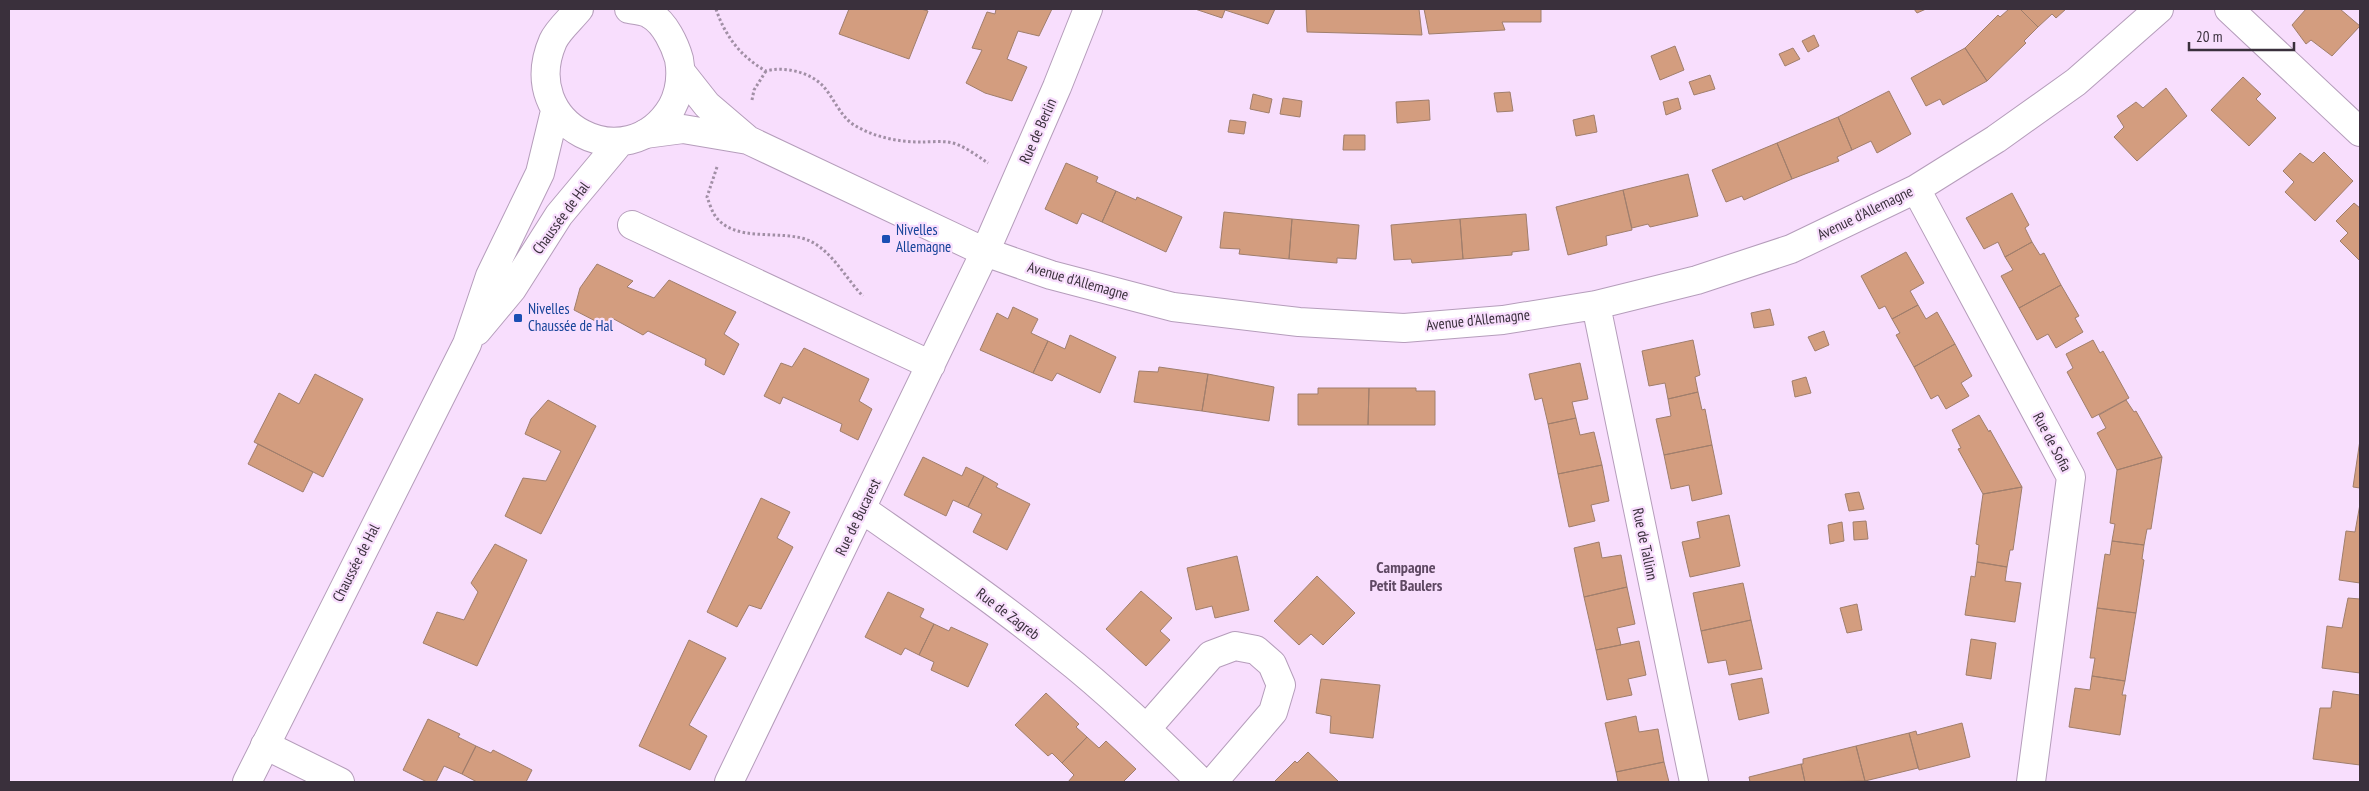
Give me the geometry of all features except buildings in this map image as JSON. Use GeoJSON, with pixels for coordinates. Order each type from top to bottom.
{"type":"FeatureCollection","features":[{"type":"Feature","properties":{"kind":"street","name":"Rue de Berlin"},"geometry":{"type":"LineString","coordinates":[[985,252],[1058,87],[1088,9]]}},
{"type":"Feature","properties":{"kind":"street"},"geometry":{"type":"LineString","coordinates":[[2229,9],[2360,132]]}},
{"type":"Feature","properties":{"kind":"street","name":"Chaussée de Hal"},"geometry":{"type":"LineString","coordinates":[[467,344],[512,289],[559,215],[632,138],[665,119],[677,97],[681,72],[676,47],[644,11]]}},
{"type":"Feature","properties":{"kind":"street","name":"Avenue d'Allemagne"},"geometry":{"type":"LineString","coordinates":[[681,72],[707,105],[748,140],[985,252],[1051,276],[1173,307],[1299,322],[1404,328],[1503,320],[1596,305],[1697,280],[1791,249],[1916,189],[1996,139],[2076,82],[2153,11]]}},
{"type":"Feature","properties":{"kind":"street"},"geometry":{"type":"LineString","coordinates":[[580,13],[554,39],[545,62],[546,88],[555,111],[572,129],[595,140],[632,138]]}},
{"type":"Feature","properties":{"kind":"street","name":"Chaussée de Hal"},"geometry":{"type":"LineString","coordinates":[[247,782],[467,344],[490,276],[540,173],[555,111]]}},
{"type":"Feature","properties":{"kind":"street","name":"Avenue d'Allemagne"},"geometry":{"type":"LineString","coordinates":[[632,138],[684,129],[748,140]]}},
{"type":"Feature","properties":{"kind":"street","name":"Rue de Sofia"},"geometry":{"type":"LineString","coordinates":[[1916,189],[2071,478],[2030,782]]}},
{"type":"Feature","properties":{"kind":"street"},"geometry":{"type":"LineString","coordinates":[[632,225],[931,365]]}},
{"type":"Feature","properties":{"kind":"street","name":"Rue de Bucarest"},"geometry":{"type":"LineString","coordinates":[[729,782],[985,252]]}},
{"type":"Feature","properties":{"kind":"street","name":"Rue de Tallinn"},"geometry":{"type":"LineString","coordinates":[[1596,305],[1694,782]]}},
{"type":"Feature","properties":{"kind":"street","name":"Rue de Zagreb"},"geometry":{"type":"LineString","coordinates":[[862,509],[961,578],[1058,652],[1146,728],[1201,782]]}},
{"type":"Feature","properties":{"kind":"street"},"geometry":{"type":"LineString","coordinates":[[1146,728],[1211,655],[1235,646],[1256,650],[1272,664],[1281,685],[1273,712],[1213,782]]}},
{"type":"Feature","properties":{"kind":"street"},"geometry":{"type":"LineString","coordinates":[[265,745],[340,782]]}},
{"type":"Feature","properties":{"kind":"path"},"geometry":{"type":"LineString","coordinates":[[716,9],[723,29],[737,49],[766,71]]}},
{"type":"Feature","properties":{"kind":"path"},"geometry":{"type":"LineString","coordinates":[[865,299],[826,253],[811,242],[794,235],[757,235],[726,227],[714,215],[707,197],[717,165],[748,140],[754,90],[766,71],[777,68],[815,79],[823,86],[836,105],[853,124],[873,134],[896,140],[949,142],[967,149],[1016,180]]}},
{"type":"Feature","properties":{"kind":"place","name":"Nivelles Allemagne"},"geometry":{"type":"Point","coordinates":[886,239]}},
{"type":"Feature","properties":{"kind":"place","name":"Nivelles Chaussée de Hal"},"geometry":{"type":"Point","coordinates":[518,318]}},
{"type":"Feature","properties":{"kind":"district","name":"Campagne Petit Baulers"},"geometry":{"type":"Point","coordinates":[1406,576]}}]}
